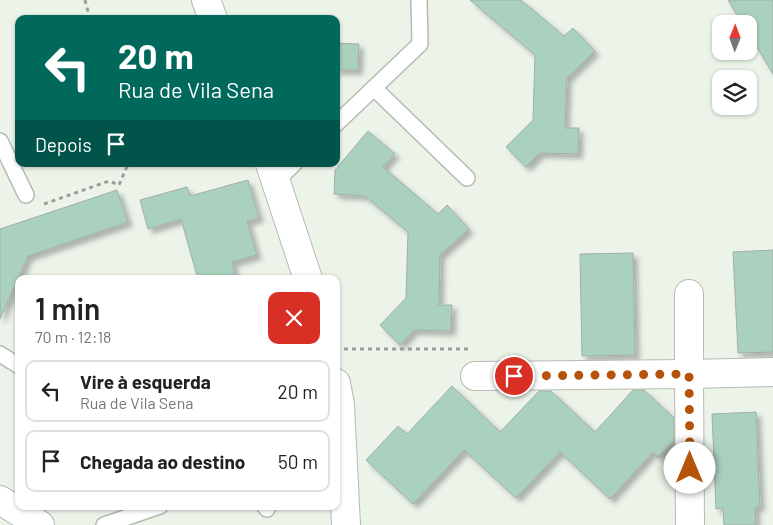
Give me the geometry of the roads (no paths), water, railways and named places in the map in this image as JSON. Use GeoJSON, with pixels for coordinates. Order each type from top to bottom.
{"type":"FeatureCollection","features":[{"type":"Feature","properties":{"kind":"street"},"geometry":{"type":"LineString","coordinates":[[206,0],[212,15]]}},
{"type":"Feature","properties":{"kind":"street"},"geometry":{"type":"LineString","coordinates":[[280,169],[307,275]]}},
{"type":"Feature","properties":{"kind":"street"},"geometry":{"type":"LineString","coordinates":[[689,294],[690,525]]}},
{"type":"Feature","properties":{"kind":"street"},"geometry":{"type":"LineString","coordinates":[[475,376],[773,372]]}},
{"type":"Feature","properties":{"kind":"street"},"geometry":{"type":"LineString","coordinates":[[340,404],[346,525]]}},
{"type":"Feature","properties":{"kind":"street"},"geometry":{"type":"LineString","coordinates":[[0,500],[15,509]]}},
{"type":"Feature","properties":{"kind":"street"},"geometry":{"type":"LineString","coordinates":[[16,510],[40,525]]}},
{"type":"Feature","properties":{"kind":"lane"},"geometry":{"type":"LineString","coordinates":[[340,120],[420,44],[418,0]]}},
{"type":"Feature","properties":{"kind":"lane"},"geometry":{"type":"LineString","coordinates":[[374,88],[467,178]]}},
{"type":"Feature","properties":{"kind":"lane"},"geometry":{"type":"LineString","coordinates":[[0,141],[26,195]]}},
{"type":"Feature","properties":{"kind":"lane"},"geometry":{"type":"LineString","coordinates":[[0,354],[15,363]]}},
{"type":"Feature","properties":{"kind":"lane"},"geometry":{"type":"LineString","coordinates":[[104,525],[148,510]]}}]}
